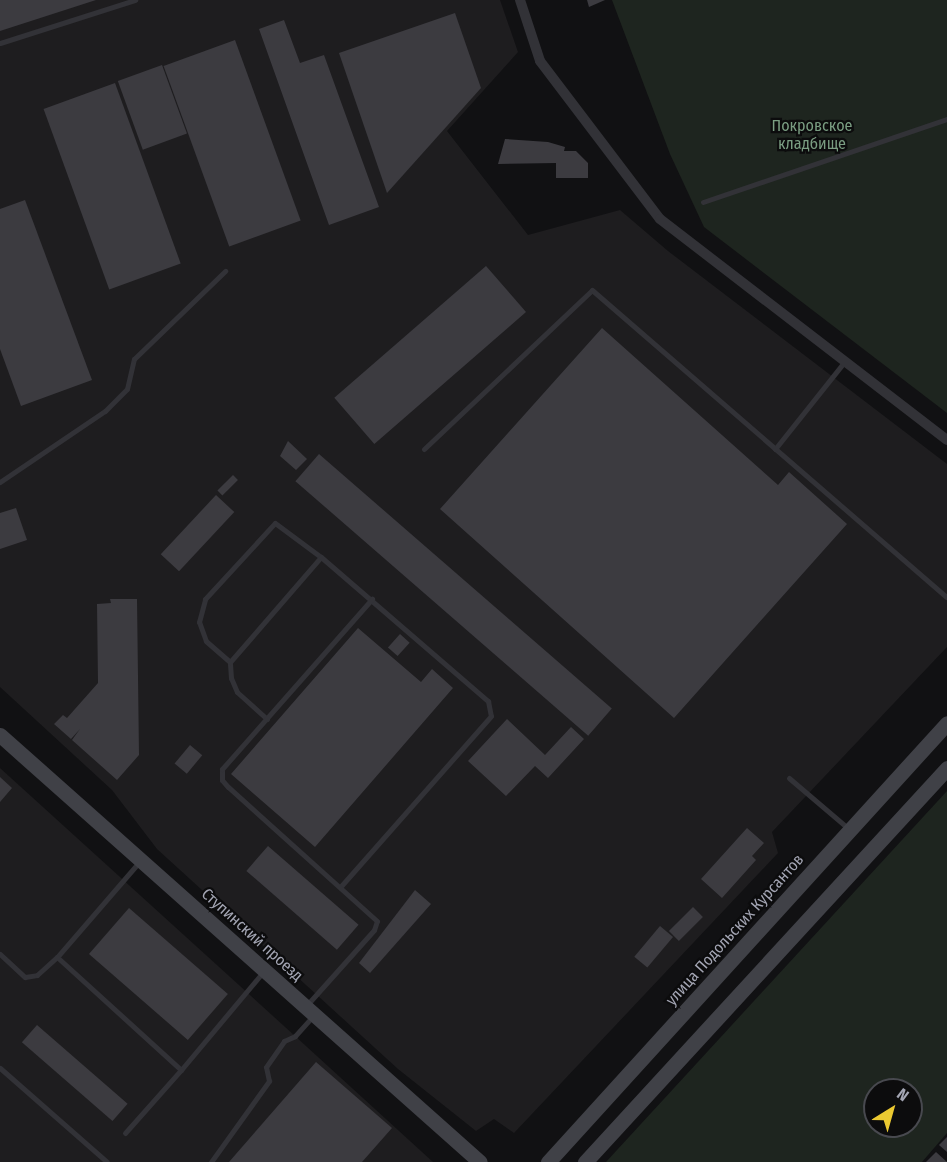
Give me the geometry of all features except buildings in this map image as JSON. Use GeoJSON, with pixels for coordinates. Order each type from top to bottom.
{"type":"FeatureCollection","features":[{"type":"Feature","properties":{"kind":"main road","name":"улица Подольских Курсантов"},"geometry":{"type":"LineString","coordinates":[[548,1162],[947,723]]}},
{"type":"Feature","properties":{"kind":"main road","name":"Ступинский проезд"},"geometry":{"type":"LineString","coordinates":[[0,735],[480,1162]]}},
{"type":"Feature","properties":{"kind":"main road"},"geometry":{"type":"LineString","coordinates":[[585,1162],[947,768]]}},
{"type":"Feature","properties":{"kind":"street"},"geometry":{"type":"LineString","coordinates":[[520,0],[540,61],[660,219],[947,440]]}},
{"type":"Feature","properties":{"kind":"lane"},"geometry":{"type":"LineString","coordinates":[[0,43],[135,0]]}},
{"type":"Feature","properties":{"kind":"lane"},"geometry":{"type":"LineString","coordinates":[[703,202],[947,119]]}},
{"type":"Feature","properties":{"kind":"lane"},"geometry":{"type":"LineString","coordinates":[[0,482],[105,411],[127,389],[134,359],[225,271]]}},
{"type":"Feature","properties":{"kind":"lane"},"geometry":{"type":"LineString","coordinates":[[424,449],[592,290],[946,597]]}},
{"type":"Feature","properties":{"kind":"lane"},"geometry":{"type":"LineString","coordinates":[[775,449],[845,361]]}},
{"type":"Feature","properties":{"kind":"lane"},"geometry":{"type":"LineString","coordinates":[[230,662],[206,641],[199,622],[205,599],[275,523],[321,557],[483,693],[491,716],[341,886]]}},
{"type":"Feature","properties":{"kind":"lane"},"geometry":{"type":"LineString","coordinates":[[267,719],[237,692],[231,678],[230,662],[321,557]]}},
{"type":"Feature","properties":{"kind":"lane"},"geometry":{"type":"LineString","coordinates":[[211,1162],[270,1081],[266,1066],[284,1041],[295,1036],[310,1011],[374,930],[377,921],[222,780],[222,769],[372,599]]}},
{"type":"Feature","properties":{"kind":"lane"},"geometry":{"type":"LineString","coordinates":[[789,778],[850,830]]}},
{"type":"Feature","properties":{"kind":"lane"},"geometry":{"type":"LineString","coordinates":[[0,954],[25,977],[37,975],[57,957],[141,860]]}},
{"type":"Feature","properties":{"kind":"lane"},"geometry":{"type":"LineString","coordinates":[[57,957],[182,1070]]}},
{"type":"Feature","properties":{"kind":"lane"},"geometry":{"type":"LineString","coordinates":[[125,1133],[182,1070],[264,971]]}},
{"type":"Feature","properties":{"kind":"lane"},"geometry":{"type":"LineString","coordinates":[[0,1068],[107,1162]]}},
{"type":"Feature","properties":{"kind":"shaded area"},"geometry":{"type":"Polygon","coordinates":[[[0,0],[500,0],[518,52],[447,131],[528,235],[620,210],[668,251],[947,464],[947,647],[772,832],[778,853],[514,1133],[494,1119],[476,1131],[398,1069],[157,849],[112,790],[0,687],[0,0]]]}},
{"type":"Feature","properties":{"kind":"shaded area"},"geometry":{"type":"Polygon","coordinates":[[[0,768],[295,1036],[433,1162],[0,1162],[0,768]]]}},
{"type":"Feature","properties":{"kind":"green space","name":"Покровское кладбище"},"geometry":{"type":"Polygon","coordinates":[[[612,0],[947,0],[947,413],[704,227],[670,154],[612,0]]]}},
{"type":"Feature","properties":{"kind":"green space"},"geometry":{"type":"Polygon","coordinates":[[[947,791],[947,1133],[922,1162],[606,1162],[947,791]]]}}]}
